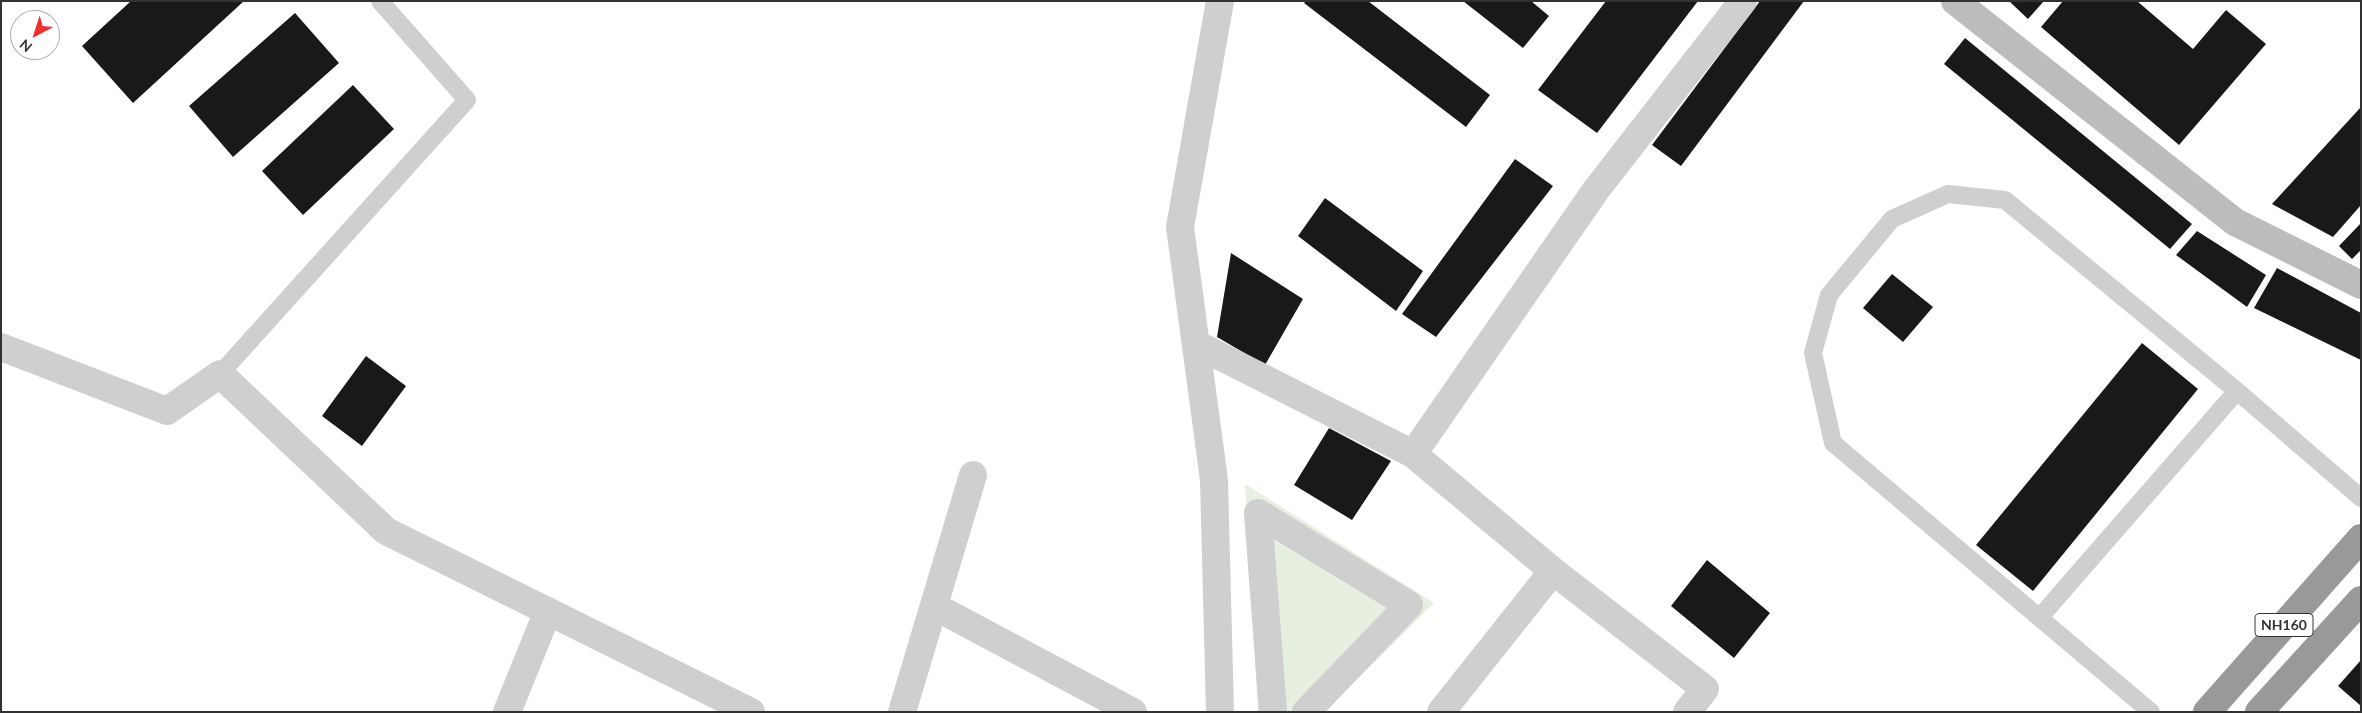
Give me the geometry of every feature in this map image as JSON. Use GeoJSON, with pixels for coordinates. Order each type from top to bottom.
{"type":"FeatureCollection","features":[{"type":"Feature","properties":{"kind":"highway","name":"NH160"},"geometry":{"type":"LineString","coordinates":[[2207,712],[2361,538]]}},
{"type":"Feature","properties":{"kind":"highway","name":"NH160"},"geometry":{"type":"LineString","coordinates":[[2259,712],[2361,600]]}},
{"type":"Feature","properties":{"kind":"main road"},"geometry":{"type":"LineString","coordinates":[[1955,1],[2235,222],[2361,284]]}},
{"type":"Feature","properties":{"kind":"street"},"geometry":{"type":"LineString","coordinates":[[1220,1],[1180,227],[1214,480],[1220,712]]}},
{"type":"Feature","properties":{"kind":"street"},"geometry":{"type":"LineString","coordinates":[[1413,454],[1596,190],[1743,1]]}},
{"type":"Feature","properties":{"kind":"street"},"geometry":{"type":"LineString","coordinates":[[1196,344],[1413,454],[1553,571],[1704,689],[1686,712]]}},
{"type":"Feature","properties":{"kind":"street"},"geometry":{"type":"LineString","coordinates":[[1,347],[166,412],[220,374],[386,531],[750,712]]}},
{"type":"Feature","properties":{"kind":"street"},"geometry":{"type":"LineString","coordinates":[[902,712],[973,475]]}},
{"type":"Feature","properties":{"kind":"street"},"geometry":{"type":"LineString","coordinates":[[1273,712],[1258,513],[1409,605],[1306,712]]}},
{"type":"Feature","properties":{"kind":"street"},"geometry":{"type":"LineString","coordinates":[[1441,712],[1553,571]]}},
{"type":"Feature","properties":{"kind":"street"},"geometry":{"type":"LineString","coordinates":[[934,606],[1133,712]]}},
{"type":"Feature","properties":{"kind":"street"},"geometry":{"type":"LineString","coordinates":[[507,712],[548,611]]}},
{"type":"Feature","properties":{"kind":"lane"},"geometry":{"type":"LineString","coordinates":[[220,374],[467,100],[380,1]]}},
{"type":"Feature","properties":{"kind":"lane"},"geometry":{"type":"LineString","coordinates":[[2152,712],[1833,443],[1813,353],[1829,295],[1892,219],[1948,194],[2005,200],[2238,391],[2361,498]]}},
{"type":"Feature","properties":{"kind":"lane"},"geometry":{"type":"LineString","coordinates":[[2040,617],[2238,391]]}},
{"type":"Feature","properties":{"kind":"green space"},"geometry":{"type":"Polygon","coordinates":[[[1245,484],[1434,603],[1324,712],[1258,712],[1245,484]]]}},
{"type":"Feature","properties":{"kind":"building"},"geometry":{"type":"Polygon","coordinates":[[[131,1],[244,1],[133,103],[82,46],[131,1]]]}},
{"type":"Feature","properties":{"kind":"building"},"geometry":{"type":"Polygon","coordinates":[[[1306,1],[1368,1],[1490,95],[1466,127],[1304,3],[1306,1]]]}},
{"type":"Feature","properties":{"kind":"building"},"geometry":{"type":"Polygon","coordinates":[[[1463,1],[1531,1],[1549,16],[1523,48],[1463,1]]]}},
{"type":"Feature","properties":{"kind":"building"},"geometry":{"type":"Polygon","coordinates":[[[1606,1],[1698,1],[1597,133],[1538,90],[1606,1]]]}},
{"type":"Feature","properties":{"kind":"building"},"geometry":{"type":"Polygon","coordinates":[[[1760,1],[1804,1],[1681,166],[1652,145],[1760,1]]]}},
{"type":"Feature","properties":{"kind":"building"},"geometry":{"type":"Polygon","coordinates":[[[2009,1],[2044,1],[2028,19],[2009,1]]]}},
{"type":"Feature","properties":{"kind":"building"},"geometry":{"type":"Polygon","coordinates":[[[2063,1],[2137,1],[2193,49],[2226,10],[2266,44],[2179,145],[2041,27],[2063,1]]]}},
{"type":"Feature","properties":{"kind":"building"},"geometry":{"type":"Polygon","coordinates":[[[295,13],[339,63],[233,157],[189,106],[295,13]]]}},
{"type":"Feature","properties":{"kind":"building"},"geometry":{"type":"Polygon","coordinates":[[[1965,38],[2192,224],[2170,249],[1944,64],[1965,38]]]}},
{"type":"Feature","properties":{"kind":"building"},"geometry":{"type":"Polygon","coordinates":[[[353,85],[394,129],[303,215],[262,171],[353,85]]]}},
{"type":"Feature","properties":{"kind":"building"},"geometry":{"type":"Polygon","coordinates":[[[2361,107],[2361,205],[2333,237],[2272,204],[2361,107]]]}},
{"type":"Feature","properties":{"kind":"building"},"geometry":{"type":"Polygon","coordinates":[[[1515,159],[1553,186],[1436,337],[1402,314],[1515,159]]]}},
{"type":"Feature","properties":{"kind":"building"},"geometry":{"type":"Polygon","coordinates":[[[1325,198],[1423,271],[1396,311],[1298,236],[1325,198]]]}},
{"type":"Feature","properties":{"kind":"building"},"geometry":{"type":"Polygon","coordinates":[[[2361,223],[2361,250],[2352,259],[2339,246],[2361,223]]]}},
{"type":"Feature","properties":{"kind":"building"},"geometry":{"type":"Polygon","coordinates":[[[2197,231],[2266,275],[2247,307],[2176,255],[2197,231]]]}},
{"type":"Feature","properties":{"kind":"building"},"geometry":{"type":"Polygon","coordinates":[[[1231,253],[1303,299],[1265,365],[1217,337],[1231,253]]]}},
{"type":"Feature","properties":{"kind":"building"},"geometry":{"type":"Polygon","coordinates":[[[2277,268],[2361,313],[2361,360],[2254,308],[2277,268]]]}},
{"type":"Feature","properties":{"kind":"building"},"geometry":{"type":"Polygon","coordinates":[[[1892,274],[1933,307],[1903,342],[1863,308],[1892,274]]]}},
{"type":"Feature","properties":{"kind":"building"},"geometry":{"type":"Polygon","coordinates":[[[2142,343],[2198,389],[2033,591],[1976,545],[2142,343]]]}},
{"type":"Feature","properties":{"kind":"building"},"geometry":{"type":"Polygon","coordinates":[[[366,356],[406,386],[362,446],[322,416],[366,356]]]}},
{"type":"Feature","properties":{"kind":"building"},"geometry":{"type":"Polygon","coordinates":[[[1329,428],[1391,461],[1352,520],[1294,485],[1329,428]]]}},
{"type":"Feature","properties":{"kind":"building"},"geometry":{"type":"Polygon","coordinates":[[[1707,560],[1770,613],[1734,658],[1671,606],[1707,560]]]}},
{"type":"Feature","properties":{"kind":"building"},"geometry":{"type":"Polygon","coordinates":[[[2361,660],[2361,706],[2338,686],[2361,660]]]}}]}
